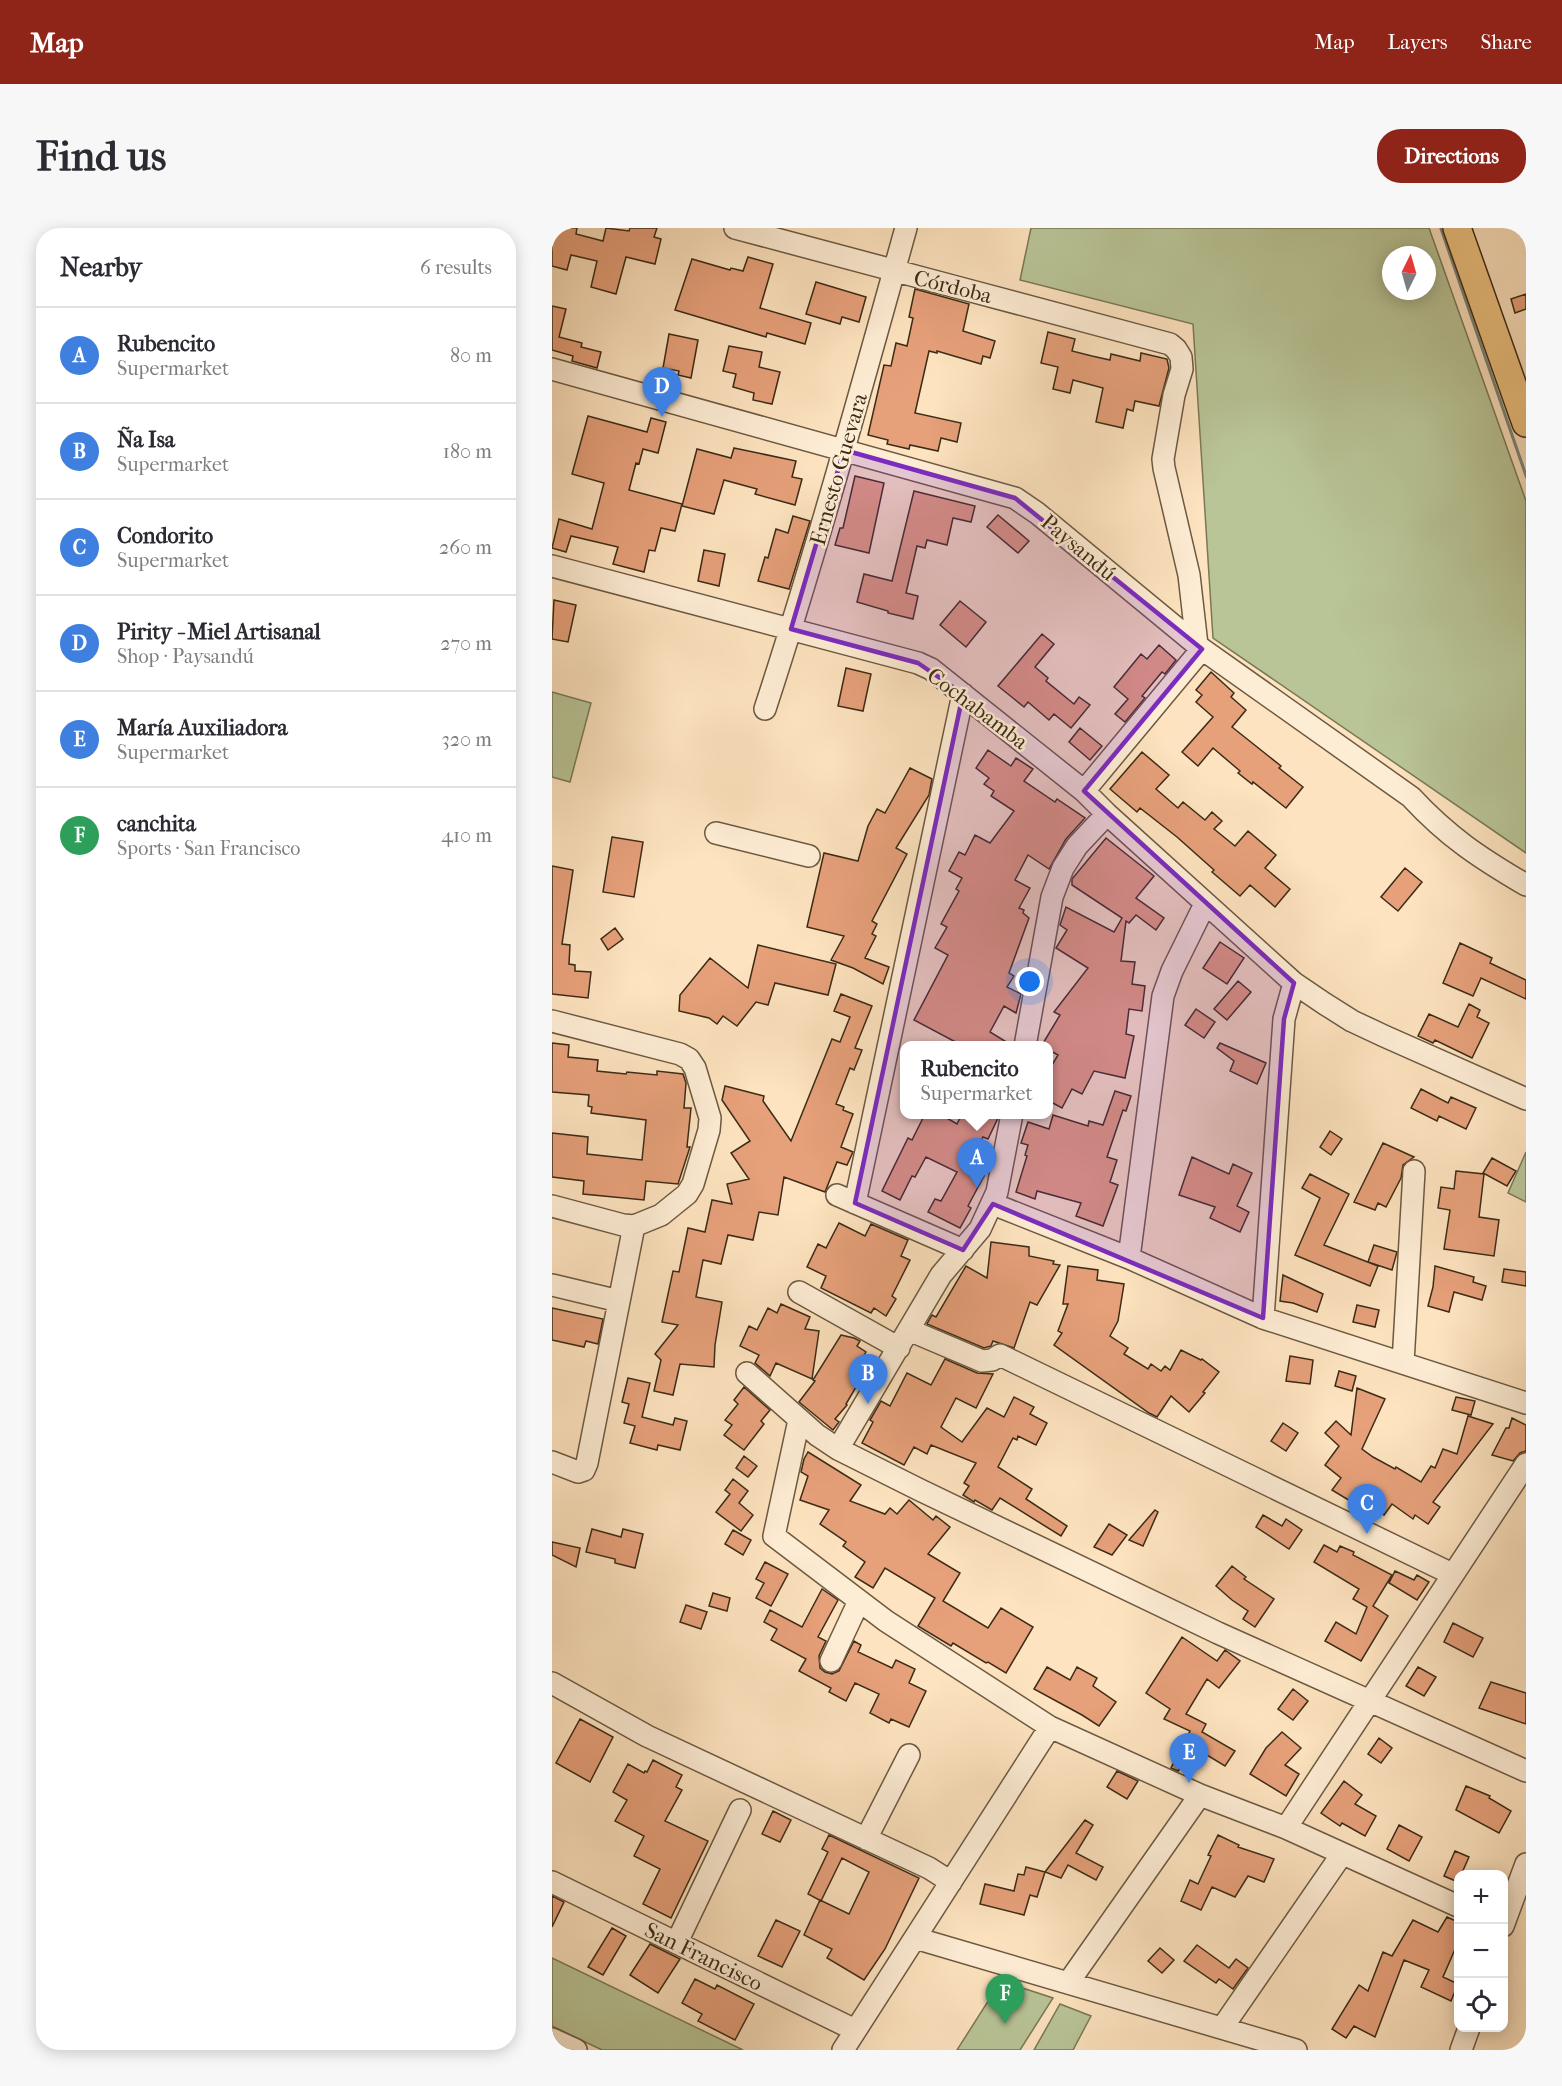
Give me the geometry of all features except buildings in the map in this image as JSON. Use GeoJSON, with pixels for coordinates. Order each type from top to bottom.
{"type":"FeatureCollection","features":[{"type":"Feature","properties":{"kind":"main road"},"geometry":{"type":"LineString","coordinates":[[1457,228],[1526,423]]}},
{"type":"Feature","properties":{"kind":"street","name":"Córdoba"},"geometry":{"type":"LineString","coordinates":[[735,228],[1016,301],[1170,344],[1176,349],[1181,357],[1182,369],[1174,395],[1163,459],[1189,575],[1199,647]]}},
{"type":"Feature","properties":{"kind":"street","name":"Ernesto Guevara"},"geometry":{"type":"LineString","coordinates":[[765,709],[844,450],[906,228]]}},
{"type":"Feature","properties":{"kind":"street","name":"Paysandú"},"geometry":{"type":"LineString","coordinates":[[552,369],[1015,498],[1037,513],[1199,647],[1411,797],[1435,823],[1463,846],[1526,885]]}},
{"type":"Feature","properties":{"kind":"street","name":"Cochabamba"},"geometry":{"type":"LineString","coordinates":[[552,566],[918,663],[931,669],[1084,791],[1294,983],[1352,1021],[1526,1099]]}},
{"type":"Feature","properties":{"kind":"street"},"geometry":{"type":"LineString","coordinates":[[1084,791],[1199,647]]}},
{"type":"Feature","properties":{"kind":"street"},"geometry":{"type":"LineString","coordinates":[[963,694],[846,1199],[963,1250]]}},
{"type":"Feature","properties":{"kind":"street"},"geometry":{"type":"LineString","coordinates":[[1026,1041],[1052,897],[1063,868],[1077,846],[1107,814]]}},
{"type":"Feature","properties":{"kind":"street"},"geometry":{"type":"LineString","coordinates":[[716,833],[809,856]]}},
{"type":"Feature","properties":{"kind":"street"},"geometry":{"type":"LineString","coordinates":[[1129,1258],[1163,996],[1172,971],[1205,904]]}},
{"type":"Feature","properties":{"kind":"street"},"geometry":{"type":"LineString","coordinates":[[1263,1318],[1284,1018],[1294,983]]}},
{"type":"Feature","properties":{"kind":"street"},"geometry":{"type":"LineString","coordinates":[[552,1021],[680,1054],[689,1059],[695,1068],[710,1118],[709,1130],[693,1184],[687,1194],[661,1215],[634,1226],[552,1206]]}},
{"type":"Feature","properties":{"kind":"street"},"geometry":{"type":"LineString","coordinates":[[838,1449],[941,1275],[980,1229],[997,1192],[1011,1119]]}},
{"type":"Feature","properties":{"kind":"street"},"geometry":{"type":"LineString","coordinates":[[1403,1363],[1414,1171]]}},
{"type":"Feature","properties":{"kind":"street"},"geometry":{"type":"LineString","coordinates":[[993,1204],[1129,1258],[1263,1318],[1526,1403]]}},
{"type":"Feature","properties":{"kind":"street"},"geometry":{"type":"LineString","coordinates":[[552,1462],[573,1472],[581,1472],[585,1468],[634,1226]]}},
{"type":"Feature","properties":{"kind":"street"},"geometry":{"type":"LineString","coordinates":[[552,1285],[619,1301]]}},
{"type":"Feature","properties":{"kind":"street"},"geometry":{"type":"LineString","coordinates":[[800,1292],[904,1339],[982,1361],[992,1360],[1000,1355],[1452,1574]]}},
{"type":"Feature","properties":{"kind":"street"},"geometry":{"type":"LineString","coordinates":[[747,1373],[799,1420],[838,1449],[1218,1633],[1526,1771]]}},
{"type":"Feature","properties":{"kind":"street"},"geometry":{"type":"LineString","coordinates":[[799,1420],[774,1536],[886,1621],[1050,1727],[1200,1795],[1286,1828],[1454,1904]]}},
{"type":"Feature","properties":{"kind":"street"},"geometry":{"type":"LineString","coordinates":[[1286,1828],[1526,1464]]}},
{"type":"Feature","properties":{"kind":"street"},"geometry":{"type":"LineString","coordinates":[[831,1661],[860,1601]]}},
{"type":"Feature","properties":{"kind":"street"},"geometry":{"type":"LineString","coordinates":[[552,1683],[647,1736],[929,1868],[951,1882]]}},
{"type":"Feature","properties":{"kind":"street"},"geometry":{"type":"LineString","coordinates":[[843,2050],[1050,1727]]}},
{"type":"Feature","properties":{"kind":"street"},"geometry":{"type":"LineString","coordinates":[[866,1839],[909,1755]]}},
{"type":"Feature","properties":{"kind":"street"},"geometry":{"type":"LineString","coordinates":[[1068,1983],[1200,1795]]}},
{"type":"Feature","properties":{"kind":"street"},"geometry":{"type":"LineString","coordinates":[[677,1942],[740,1810]]}},
{"type":"Feature","properties":{"kind":"street"},"geometry":{"type":"LineString","coordinates":[[1222,2028],[1342,1854]]}},
{"type":"Feature","properties":{"kind":"street"},"geometry":{"type":"LineString","coordinates":[[1505,1924],[1526,1864]]}},
{"type":"Feature","properties":{"kind":"street","name":"San Francisco"},"geometry":{"type":"LineString","coordinates":[[552,1882],[855,2030]]}},
{"type":"Feature","properties":{"kind":"street"},"geometry":{"type":"LineString","coordinates":[[915,1938],[1296,2050]]}},
{"type":"Feature","properties":{"kind":"street"},"geometry":{"type":"LineString","coordinates":[[1461,2050],[1468,2032]]}},
{"type":"Feature","properties":{"kind":"street"},"geometry":{"type":"LineString","coordinates":[[552,2039],[576,2050]]}},
{"type":"Feature","properties":{"kind":"highlighted area"},"geometry":{"type":"Polygon","coordinates":[[[844,450],[1015,498],[1202,649],[1084,791],[1294,983],[1284,1019],[1263,1318],[993,1204],[963,1250],[855,1203],[963,694],[918,663],[791,629],[844,450]]]}},
{"type":"Feature","properties":{"kind":"green space"},"geometry":{"type":"Polygon","coordinates":[[[1031,228],[1429,228],[1435,246],[1382,246],[1382,300],[1436,300],[1436,248],[1526,501],[1526,853],[1213,638],[1193,324],[1020,280],[1031,228]]]}},
{"type":"Feature","properties":{"kind":"green space"},"geometry":{"type":"Polygon","coordinates":[[[552,692],[591,703],[570,782],[552,777],[552,692]]]}},
{"type":"Feature","properties":{"kind":"green space"},"geometry":{"type":"Polygon","coordinates":[[[1526,1152],[1526,1202],[1508,1193],[1526,1152]]]}},
{"type":"Feature","properties":{"kind":"green space"},"geometry":{"type":"Polygon","coordinates":[[[552,1958],[743,2050],[602,2050],[552,2026],[552,1958]]]}},
{"type":"Feature","properties":{"kind":"green space"},"geometry":{"type":"Polygon","coordinates":[[[1001,1981],[1053,1998],[1020,2050],[957,2050],[1001,1981]]]}},
{"type":"Feature","properties":{"kind":"green space"},"geometry":{"type":"Polygon","coordinates":[[[1060,2004],[1091,2016],[1073,2050],[1034,2050],[1060,2004]]]}},
{"type":"Feature","properties":{"kind":"water"},"geometry":{"type":"Polygon","coordinates":[[[1440,228],[1526,473],[1526,478],[1440,228]]]}},
{"type":"Feature","properties":{"kind":"place","name":"Pirity - Miel Artisanal"},"geometry":{"type":"Point","coordinates":[662,417]}},
{"type":"Feature","properties":{"kind":"place","name":"Rubencito"},"geometry":{"type":"Point","coordinates":[977,1188]}},
{"type":"Feature","properties":{"kind":"place","name":"Ña Isa"},"geometry":{"type":"Point","coordinates":[868,1404]}},
{"type":"Feature","properties":{"kind":"place","name":"Condorito"},"geometry":{"type":"Point","coordinates":[1367,1534]}},
{"type":"Feature","properties":{"kind":"place","name":"María Auxiliadora"},"geometry":{"type":"Point","coordinates":[1189,1783]}},
{"type":"Feature","properties":{"kind":"place","name":"canchita"},"geometry":{"type":"Point","coordinates":[1005,2024]}}]}
